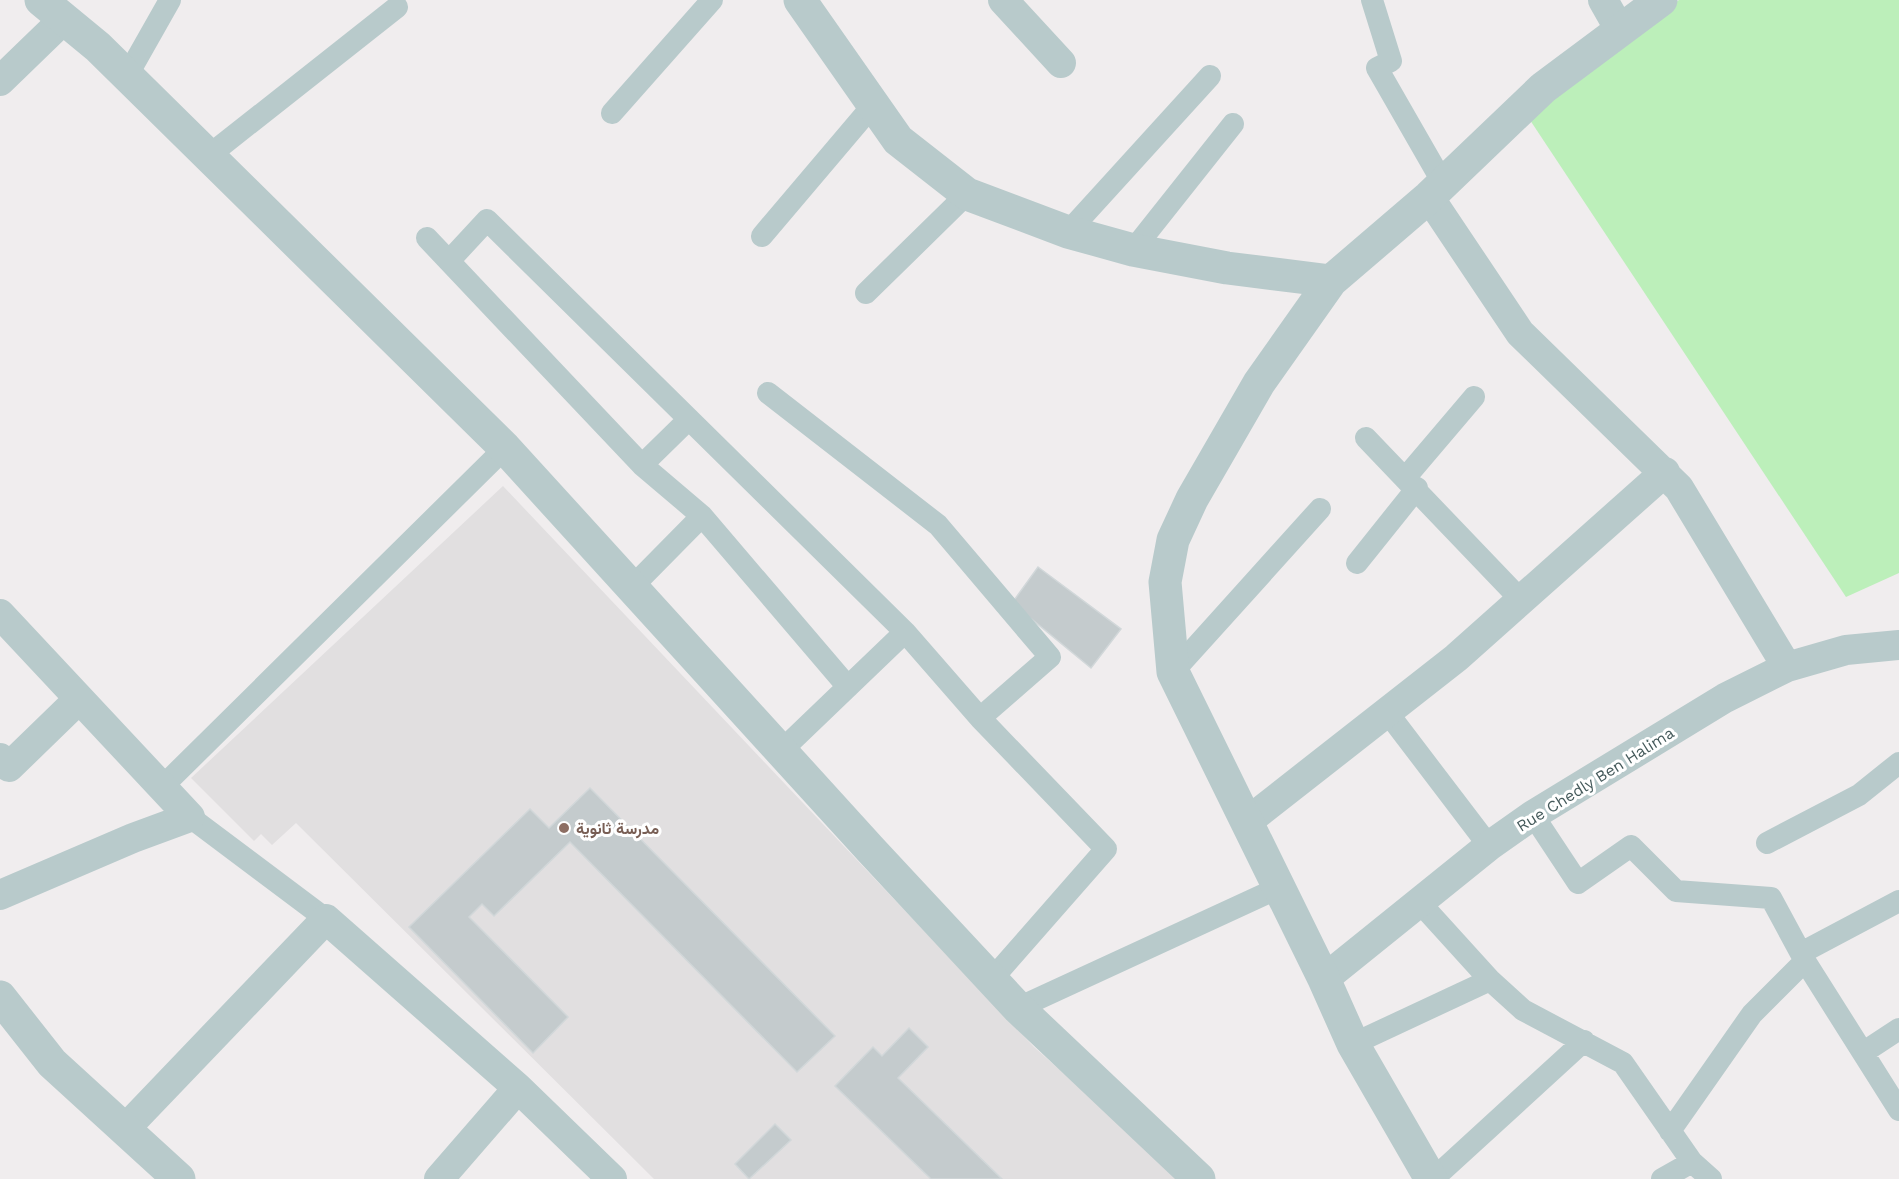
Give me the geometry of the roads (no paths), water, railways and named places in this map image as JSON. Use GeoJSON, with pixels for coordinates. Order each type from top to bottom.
{"type":"FeatureCollection","features":[{"type":"Feature","properties":{"kind":"street"},"geometry":{"type":"LineString","coordinates":[[127,76],[170,0]]}},
{"type":"Feature","properties":{"kind":"street"},"geometry":{"type":"LineString","coordinates":[[612,113],[712,0]]}},
{"type":"Feature","properties":{"kind":"street"},"geometry":{"type":"LineString","coordinates":[[800,0],[898,140],[967,194],[1068,232],[1133,250],[1227,268],[1331,280]]}},
{"type":"Feature","properties":{"kind":"street"},"geometry":{"type":"LineString","coordinates":[[1003,0],[1061,63]]}},
{"type":"Feature","properties":{"kind":"street"},"geometry":{"type":"LineString","coordinates":[[1372,0],[1391,61],[1377,68],[1436,190],[1520,333],[1665,472],[1692,508],[1786,667]]}},
{"type":"Feature","properties":{"kind":"street"},"geometry":{"type":"LineString","coordinates":[[1603,0],[1620,30]]}},
{"type":"Feature","properties":{"kind":"street"},"geometry":{"type":"LineString","coordinates":[[1584,1041],[1432,1179],[1353,1044],[1248,821],[1173,672],[1165,582],[1173,540],[1192,500],[1259,383],[1331,280],[1436,190],[1543,88],[1661,0]]}},
{"type":"Feature","properties":{"kind":"street"},"geometry":{"type":"LineString","coordinates":[[207,157],[397,8]]}},
{"type":"Feature","properties":{"kind":"street"},"geometry":{"type":"LineString","coordinates":[[0,81],[52,10],[98,47],[207,157],[505,448],[1018,1008],[1199,1179]]}},
{"type":"Feature","properties":{"kind":"street"},"geometry":{"type":"LineString","coordinates":[[1068,232],[1210,76]]}},
{"type":"Feature","properties":{"kind":"street"},"geometry":{"type":"LineString","coordinates":[[762,236],[873,105]]}},
{"type":"Feature","properties":{"kind":"street"},"geometry":{"type":"LineString","coordinates":[[1133,250],[1233,124]]}},
{"type":"Feature","properties":{"kind":"street"},"geometry":{"type":"LineString","coordinates":[[866,293],[967,194]]}},
{"type":"Feature","properties":{"kind":"street"},"geometry":{"type":"LineString","coordinates":[[449,261],[487,220],[905,632],[980,718],[1106,849],[992,979]]}},
{"type":"Feature","properties":{"kind":"street"},"geometry":{"type":"LineString","coordinates":[[427,238],[642,465],[702,516],[848,687]]}},
{"type":"Feature","properties":{"kind":"street"},"geometry":{"type":"LineString","coordinates":[[768,393],[938,525],[1050,657],[980,718]]}},
{"type":"Feature","properties":{"kind":"street"},"geometry":{"type":"LineString","coordinates":[[1357,563],[1411,483],[1474,397]]}},
{"type":"Feature","properties":{"kind":"street"},"geometry":{"type":"LineString","coordinates":[[642,465],[689,419]]}},
{"type":"Feature","properties":{"kind":"street"},"geometry":{"type":"LineString","coordinates":[[1366,438],[1520,599]]}},
{"type":"Feature","properties":{"kind":"street"},"geometry":{"type":"LineString","coordinates":[[161,788],[505,448]]}},
{"type":"Feature","properties":{"kind":"street"},"geometry":{"type":"LineString","coordinates":[[1248,821],[1456,658],[1665,472]]}},
{"type":"Feature","properties":{"kind":"street"},"geometry":{"type":"LineString","coordinates":[[1173,672],[1320,509]]}},
{"type":"Feature","properties":{"kind":"street"},"geometry":{"type":"LineString","coordinates":[[631,588],[702,516]]}},
{"type":"Feature","properties":{"kind":"street"},"geometry":{"type":"LineString","coordinates":[[0,614],[190,817],[326,919],[518,1088],[612,1179]]}},
{"type":"Feature","properties":{"kind":"street"},"geometry":{"type":"LineString","coordinates":[[782,751],[905,632]]}},
{"type":"Feature","properties":{"kind":"street","name":"Rue Chedly Ben Halima"},"geometry":{"type":"LineString","coordinates":[[1324,979],[1420,904],[1489,846],[1533,815],[1725,698],[1786,667],[1846,650],[1899,645]]}},
{"type":"Feature","properties":{"kind":"street"},"geometry":{"type":"LineString","coordinates":[[0,758],[9,767],[79,699]]}},
{"type":"Feature","properties":{"kind":"street"},"geometry":{"type":"LineString","coordinates":[[1387,712],[1489,846]]}},
{"type":"Feature","properties":{"kind":"street"},"geometry":{"type":"LineString","coordinates":[[1767,843],[1859,795],[1899,763]]}},
{"type":"Feature","properties":{"kind":"street"},"geometry":{"type":"LineString","coordinates":[[1533,815],[1578,883],[1631,846],[1676,891],[1771,898],[1803,957],[1899,1110]]}},
{"type":"Feature","properties":{"kind":"street"},"geometry":{"type":"LineString","coordinates":[[0,896],[133,838],[190,817]]}},
{"type":"Feature","properties":{"kind":"street"},"geometry":{"type":"LineString","coordinates":[[1018,1008],[1278,888]]}},
{"type":"Feature","properties":{"kind":"street"},"geometry":{"type":"LineString","coordinates":[[1670,1131],[1752,1014],[1803,957],[1899,901]]}},
{"type":"Feature","properties":{"kind":"street"},"geometry":{"type":"LineString","coordinates":[[1420,904],[1490,980],[1523,1010],[1623,1063],[1692,1162],[1711,1179]]}},
{"type":"Feature","properties":{"kind":"street"},"geometry":{"type":"LineString","coordinates":[[124,1130],[326,919]]}},
{"type":"Feature","properties":{"kind":"street"},"geometry":{"type":"LineString","coordinates":[[1353,1044],[1490,980]]}},
{"type":"Feature","properties":{"kind":"street"},"geometry":{"type":"LineString","coordinates":[[0,997],[52,1063],[179,1179]]}},
{"type":"Feature","properties":{"kind":"street"},"geometry":{"type":"LineString","coordinates":[[1864,1052],[1899,1029]]}},
{"type":"Feature","properties":{"kind":"street"},"geometry":{"type":"LineString","coordinates":[[439,1179],[518,1088]]}},
{"type":"Feature","properties":{"kind":"street"},"geometry":{"type":"LineString","coordinates":[[1662,1179],[1692,1162]]}},
{"type":"Feature","properties":{"kind":"place","name":"مدرسة ثانوية"},"geometry":{"type":"Point","coordinates":[564,828]}}]}
